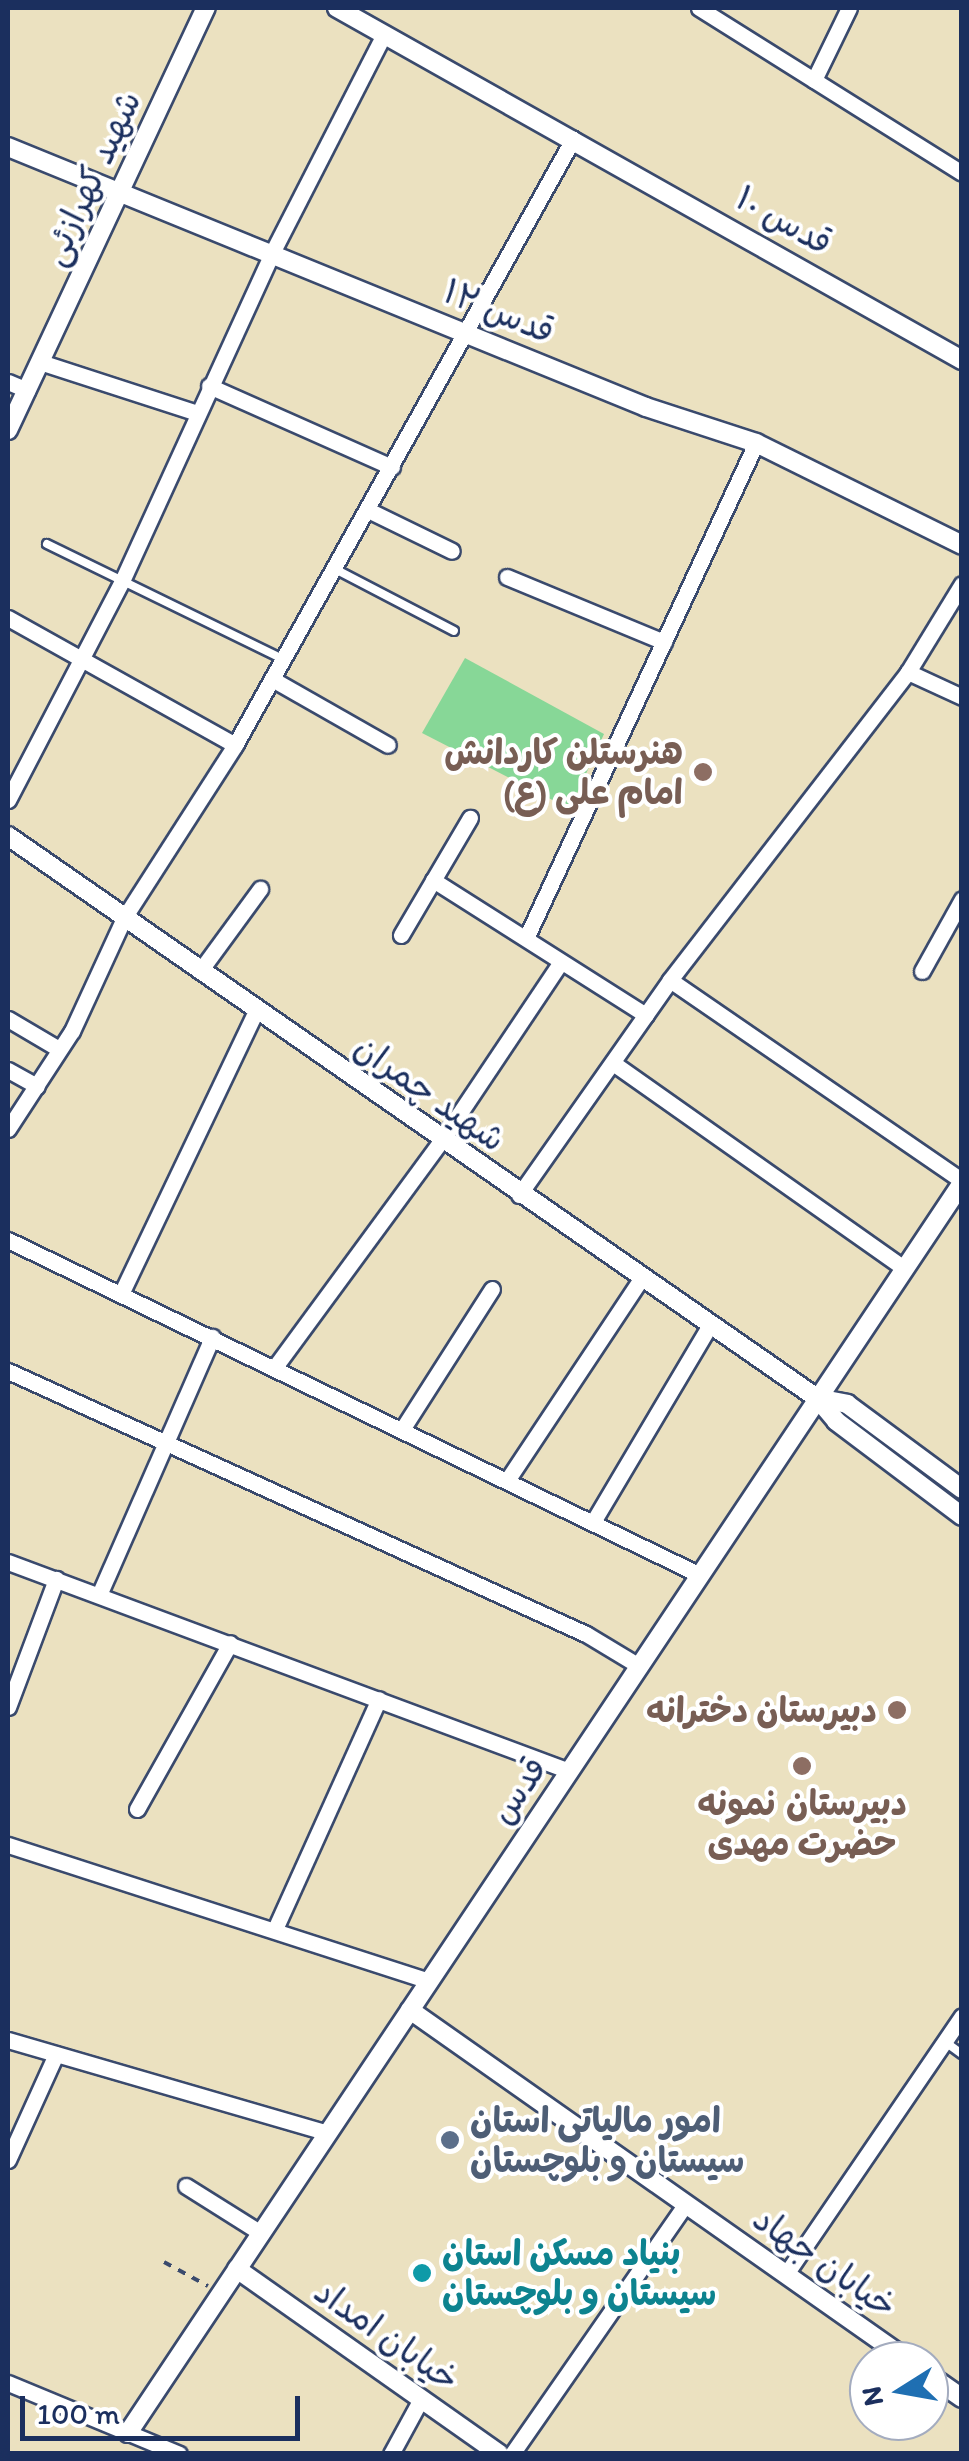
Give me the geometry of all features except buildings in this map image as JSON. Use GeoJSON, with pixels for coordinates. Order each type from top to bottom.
{"type":"FeatureCollection","features":[{"type":"Feature","properties":{"kind":"street","name":"شهید کهرازئی"},"geometry":{"type":"LineString","coordinates":[[8,430],[206,8]]}},
{"type":"Feature","properties":{"kind":"street","name":"قدس ۱۰"},"geometry":{"type":"LineString","coordinates":[[337,8],[962,360]]}},
{"type":"Feature","properties":{"kind":"street"},"geometry":{"type":"LineString","coordinates":[[699,8],[962,172]]}},
{"type":"Feature","properties":{"kind":"street"},"geometry":{"type":"LineString","coordinates":[[726,24],[734,8]]}},
{"type":"Feature","properties":{"kind":"street"},"geometry":{"type":"LineString","coordinates":[[814,80],[848,8]]}},
{"type":"Feature","properties":{"kind":"street"},"geometry":{"type":"LineString","coordinates":[[8,800],[122,582],[271,255],[384,34]]}},
{"type":"Feature","properties":{"kind":"street"},"geometry":{"type":"LineString","coordinates":[[8,1129],[58,1048],[124,918],[235,744],[470,334],[572,139]]}},
{"type":"Feature","properties":{"kind":"street","name":"قدس ۱۲"},"geometry":{"type":"LineString","coordinates":[[8,147],[646,407],[756,443],[962,545]]}},
{"type":"Feature","properties":{"kind":"street"},"geometry":{"type":"LineString","coordinates":[[40,362],[197,412]]}},
{"type":"Feature","properties":{"kind":"street"},"geometry":{"type":"LineString","coordinates":[[8,382],[27,390]]}},
{"type":"Feature","properties":{"kind":"street"},"geometry":{"type":"LineString","coordinates":[[209,386],[392,467]]}},
{"type":"Feature","properties":{"kind":"street"},"geometry":{"type":"LineString","coordinates":[[527,936],[756,443]]}},
{"type":"Feature","properties":{"kind":"street"},"geometry":{"type":"LineString","coordinates":[[368,510],[452,551]]}},
{"type":"Feature","properties":{"kind":"street"},"geometry":{"type":"LineString","coordinates":[[507,577],[664,642]]}},
{"type":"Feature","properties":{"kind":"street"},"geometry":{"type":"LineString","coordinates":[[519,1195],[670,980],[908,672],[962,584]]}},
{"type":"Feature","properties":{"kind":"street"},"geometry":{"type":"LineString","coordinates":[[8,618],[82,663],[235,744]]}},
{"type":"Feature","properties":{"kind":"street"},"geometry":{"type":"LineString","coordinates":[[908,672],[962,697]]}},
{"type":"Feature","properties":{"kind":"street"},"geometry":{"type":"LineString","coordinates":[[272,679],[388,744]]}},
{"type":"Feature","properties":{"kind":"street"},"geometry":{"type":"LineString","coordinates":[[400,935],[470,818]]}},
{"type":"Feature","properties":{"kind":"street","name":"شهید چمران"},"geometry":{"type":"LineString","coordinates":[[8,836],[708,1328],[818,1398],[836,1421],[962,1516]]}},
{"type":"Feature","properties":{"kind":"street"},"geometry":{"type":"LineString","coordinates":[[433,880],[527,936],[560,964],[646,1014]]}},
{"type":"Feature","properties":{"kind":"street"},"geometry":{"type":"LineString","coordinates":[[200,971],[260,889]]}},
{"type":"Feature","properties":{"kind":"street"},"geometry":{"type":"LineString","coordinates":[[922,970],[962,899]]}},
{"type":"Feature","properties":{"kind":"street"},"geometry":{"type":"LineString","coordinates":[[276,1367],[442,1140],[560,964]]}},
{"type":"Feature","properties":{"kind":"street"},"geometry":{"type":"LineString","coordinates":[[670,980],[962,1182]]}},
{"type":"Feature","properties":{"kind":"street"},"geometry":{"type":"LineString","coordinates":[[121,1294],[256,1011]]}},
{"type":"Feature","properties":{"kind":"street"},"geometry":{"type":"LineString","coordinates":[[8,1020],[58,1048]]}},
{"type":"Feature","properties":{"kind":"street"},"geometry":{"type":"LineString","coordinates":[[613,1063],[904,1268]]}},
{"type":"Feature","properties":{"kind":"street"},"geometry":{"type":"LineString","coordinates":[[8,1070],[37,1086]]}},
{"type":"Feature","properties":{"kind":"street","name":"قدس"},"geometry":{"type":"LineString","coordinates":[[128,2432],[962,1182]]}},
{"type":"Feature","properties":{"kind":"street"},"geometry":{"type":"LineString","coordinates":[[8,1240],[700,1575]]}},
{"type":"Feature","properties":{"kind":"street"},"geometry":{"type":"LineString","coordinates":[[508,1479],[640,1280]]}},
{"type":"Feature","properties":{"kind":"street"},"geometry":{"type":"LineString","coordinates":[[402,1428],[435,1368],[492,1288]]}},
{"type":"Feature","properties":{"kind":"street"},"geometry":{"type":"LineString","coordinates":[[593,1522],[708,1328]]}},
{"type":"Feature","properties":{"kind":"street"},"geometry":{"type":"LineString","coordinates":[[99,1595],[212,1337]]}},
{"type":"Feature","properties":{"kind":"street"},"geometry":{"type":"LineString","coordinates":[[8,1371],[167,1440],[586,1634],[640,1666]]}},
{"type":"Feature","properties":{"kind":"street","name":"شهید چمران"},"geometry":{"type":"LineString","coordinates":[[818,1398],[847,1404],[962,1489]]}},
{"type":"Feature","properties":{"kind":"street"},"geometry":{"type":"LineString","coordinates":[[8,1562],[569,1771]]}},
{"type":"Feature","properties":{"kind":"street"},"geometry":{"type":"LineString","coordinates":[[8,1707],[56,1579]]}},
{"type":"Feature","properties":{"kind":"street"},"geometry":{"type":"LineString","coordinates":[[138,1809],[230,1643]]}},
{"type":"Feature","properties":{"kind":"street"},"geometry":{"type":"LineString","coordinates":[[275,1929],[379,1698]]}},
{"type":"Feature","properties":{"kind":"street"},"geometry":{"type":"LineString","coordinates":[[8,1845],[128,1879],[429,1981]]}},
{"type":"Feature","properties":{"kind":"street","name":"خیابان جهاد"},"geometry":{"type":"LineString","coordinates":[[410,2010],[881,2341]]}},
{"type":"Feature","properties":{"kind":"street"},"geometry":{"type":"LineString","coordinates":[[786,2274],[962,2016]]}},
{"type":"Feature","properties":{"kind":"street"},"geometry":{"type":"LineString","coordinates":[[8,2040],[328,2133]]}},
{"type":"Feature","properties":{"kind":"street"},"geometry":{"type":"LineString","coordinates":[[8,2160],[56,2054]]}},
{"type":"Feature","properties":{"kind":"street"},"geometry":{"type":"LineString","coordinates":[[8,2116],[27,2117]]}},
{"type":"Feature","properties":{"kind":"street"},"geometry":{"type":"LineString","coordinates":[[186,2186],[262,2232]]}},
{"type":"Feature","properties":{"kind":"street"},"geometry":{"type":"LineString","coordinates":[[512,2454],[686,2204]]}},
{"type":"Feature","properties":{"kind":"street","name":"خیابان امداد"},"geometry":{"type":"LineString","coordinates":[[237,2269],[499,2454]]}},
{"type":"Feature","properties":{"kind":"street"},"geometry":{"type":"LineString","coordinates":[[8,2383],[179,2454]]}},
{"type":"Feature","properties":{"kind":"street"},"geometry":{"type":"LineString","coordinates":[[390,2454],[421,2398]]}},
{"type":"Feature","properties":{"kind":"lane"},"geometry":{"type":"LineString","coordinates":[[47,544],[284,660]]}},
{"type":"Feature","properties":{"kind":"lane"},"geometry":{"type":"LineString","coordinates":[[335,569],[454,631]]}},
{"type":"Feature","properties":{"kind":"lane"},"geometry":{"type":"LineString","coordinates":[[944,2041],[962,2054]]}},
{"type":"Feature","properties":{"kind":"path"},"geometry":{"type":"LineString","coordinates":[[164,2262],[221,2292]]}},
{"type":"Feature","properties":{"kind":"green space"},"geometry":{"type":"Polygon","coordinates":[[[465,658],[604,734],[570,809],[422,733],[465,658]]]}},
{"type":"Feature","properties":{"kind":"place","name":"هنرستلن کاردانش امام علی (ع)"},"geometry":{"type":"Point","coordinates":[703,772]}},
{"type":"Feature","properties":{"kind":"place","name":"دبیرستان دخترانه"},"geometry":{"type":"Point","coordinates":[897,1710]}},
{"type":"Feature","properties":{"kind":"place","name":"دبیرستان نمونه حضرت مهدی"},"geometry":{"type":"Point","coordinates":[802,1766]}},
{"type":"Feature","properties":{"kind":"place","name":"امور مالیاتی استان سیستان و بلوچستان"},"geometry":{"type":"Point","coordinates":[450,2140]}},
{"type":"Feature","properties":{"kind":"place","name":"بنیاد مسکن استان سیستان و بلوچستان"},"geometry":{"type":"Point","coordinates":[422,2273]}}]}
